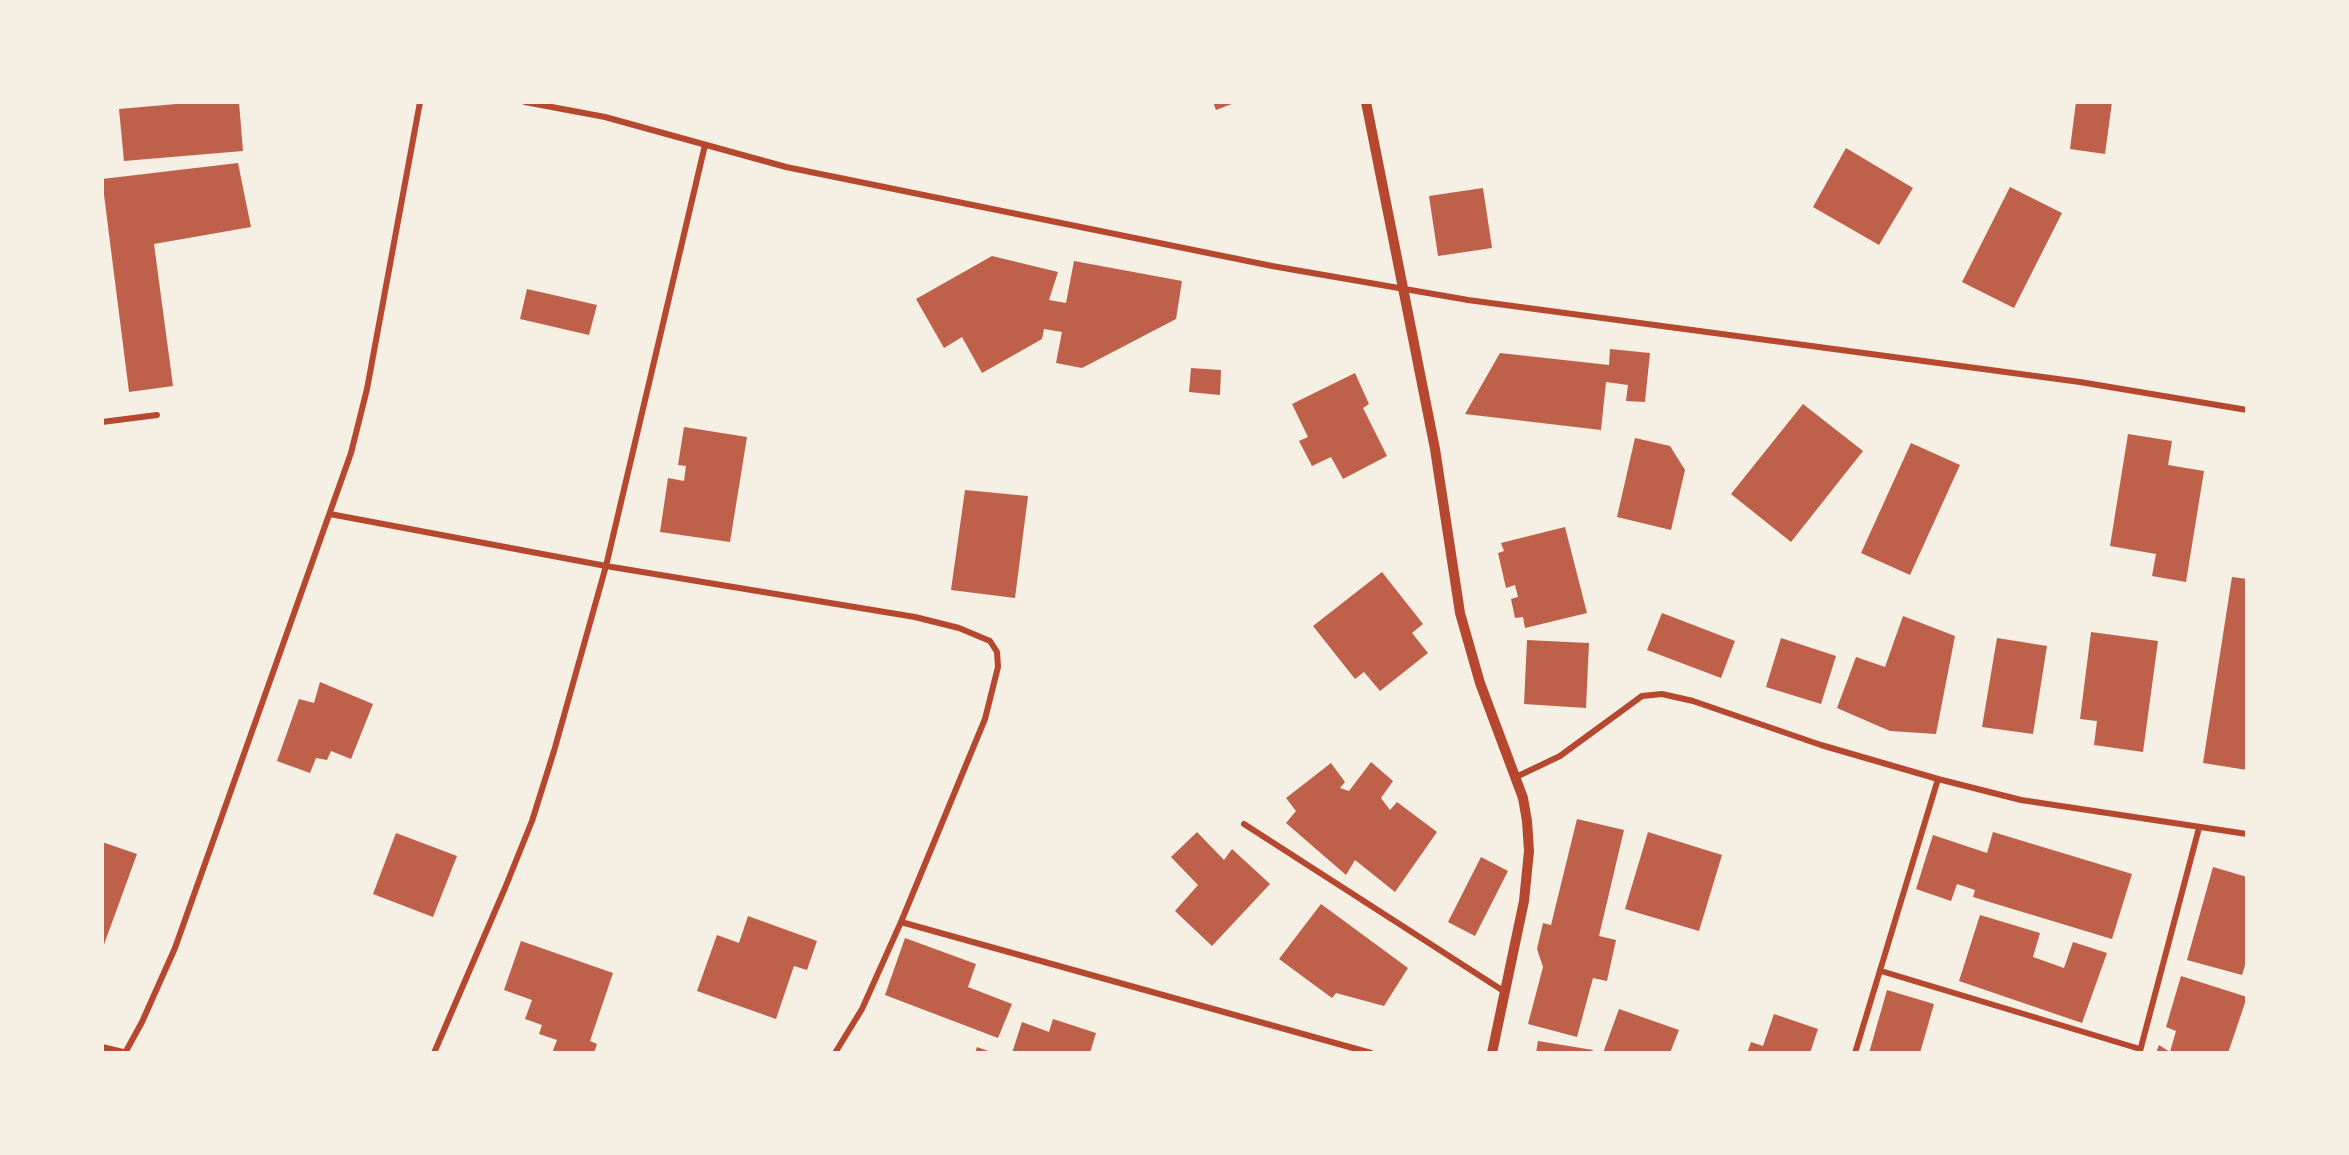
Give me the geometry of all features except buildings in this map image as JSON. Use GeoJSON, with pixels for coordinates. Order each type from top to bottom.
{"type":"FeatureCollection","features":[{"type":"Feature","properties":{"kind":"street"},"geometry":{"type":"LineString","coordinates":[[102,1047],[126,1053],[175,948],[330,514],[360,423],[420,102]]}},
{"type":"Feature","properties":{"kind":"street"},"geometry":{"type":"LineString","coordinates":[[525,102],[605,117],[786,167],[872,186],[1260,264],[1567,315],[2080,382],[2247,410]]}},
{"type":"Feature","properties":{"kind":"street"},"geometry":{"type":"LineString","coordinates":[[1365,102],[1435,449],[1460,613],[1480,683],[1516,777],[1527,821],[1529,851],[1524,901],[1492,1053]]}},
{"type":"Feature","properties":{"kind":"street"},"geometry":{"type":"LineString","coordinates":[[434,1053],[532,820],[606,567],[705,145]]}},
{"type":"Feature","properties":{"kind":"street"},"geometry":{"type":"LineString","coordinates":[[102,422],[157,415]]}},
{"type":"Feature","properties":{"kind":"street"},"geometry":{"type":"LineString","coordinates":[[330,514],[606,567],[915,617],[959,628],[986,638],[994,644],[998,655],[998,667],[985,719],[902,922],[862,1009],[835,1053]]}},
{"type":"Feature","properties":{"kind":"street"},"geometry":{"type":"LineString","coordinates":[[1516,777],[1560,756],[1625,707],[1649,693],[1693,701],[1821,745],[1938,779],[2074,810],[2247,834]]}},
{"type":"Feature","properties":{"kind":"street"},"geometry":{"type":"LineString","coordinates":[[1855,1053],[1938,779]]}},
{"type":"Feature","properties":{"kind":"street"},"geometry":{"type":"LineString","coordinates":[[1244,824],[1505,992]]}},
{"type":"Feature","properties":{"kind":"street"},"geometry":{"type":"LineString","coordinates":[[1881,971],[2140,1051],[2199,828]]}},
{"type":"Feature","properties":{"kind":"street"},"geometry":{"type":"LineString","coordinates":[[902,922],[1371,1053]]}}]}
